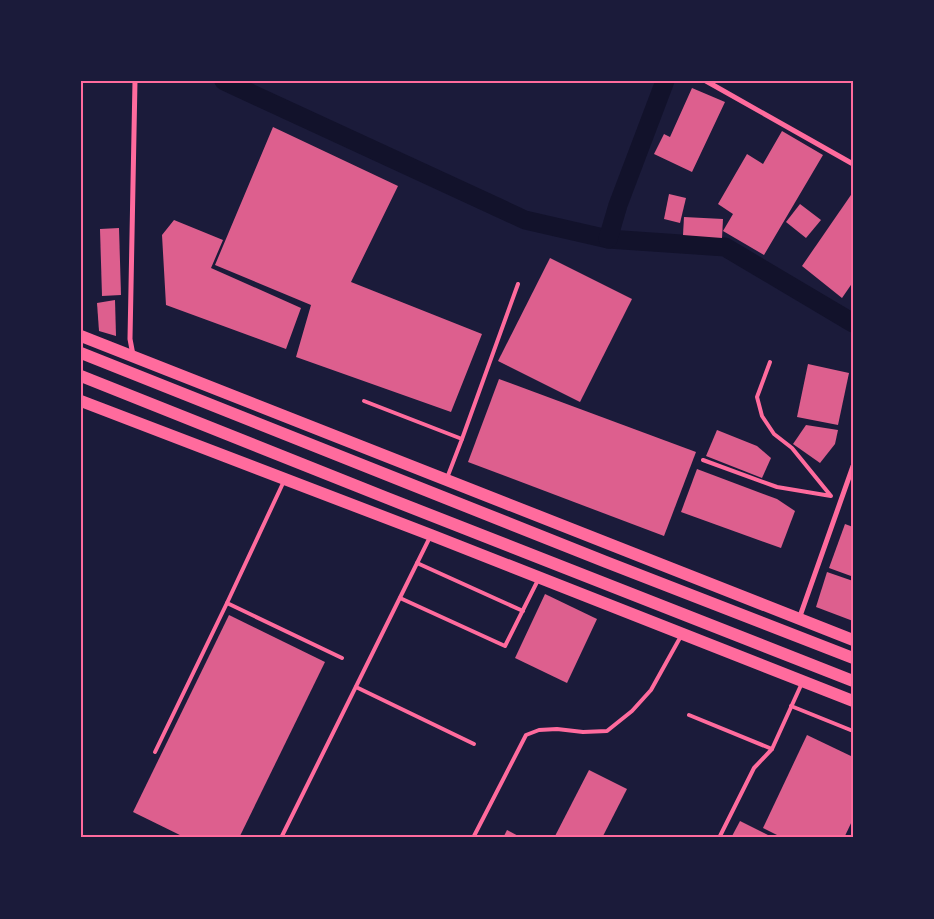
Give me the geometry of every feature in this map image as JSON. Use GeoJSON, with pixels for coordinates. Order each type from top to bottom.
{"type":"FeatureCollection","features":[{"type":"Feature","properties":{"kind":"main road"},"geometry":{"type":"LineString","coordinates":[[81,336],[853,640]]}},
{"type":"Feature","properties":{"kind":"main road"},"geometry":{"type":"LineString","coordinates":[[81,354],[853,658]]}},
{"type":"Feature","properties":{"kind":"main road"},"geometry":{"type":"LineString","coordinates":[[81,376],[853,681]]}},
{"type":"Feature","properties":{"kind":"main road"},"geometry":{"type":"LineString","coordinates":[[81,401],[431,535],[853,701]]}},
{"type":"Feature","properties":{"kind":"street"},"geometry":{"type":"LineString","coordinates":[[134,356],[130,339],[135,81]]}},
{"type":"Feature","properties":{"kind":"street"},"geometry":{"type":"LineString","coordinates":[[706,81],[853,164]]}},
{"type":"Feature","properties":{"kind":"street"},"geometry":{"type":"LineString","coordinates":[[799,618],[853,466]]}},
{"type":"Feature","properties":{"kind":"lane"},"geometry":{"type":"LineString","coordinates":[[447,480],[518,284]]}},
{"type":"Feature","properties":{"kind":"lane"},"geometry":{"type":"LineString","coordinates":[[770,362],[756,397],[762,416],[774,434],[792,448],[831,496],[840,502]]}},
{"type":"Feature","properties":{"kind":"lane"},"geometry":{"type":"LineString","coordinates":[[364,401],[462,439]]}},
{"type":"Feature","properties":{"kind":"lane"},"geometry":{"type":"LineString","coordinates":[[703,460],[777,488],[831,496]]}},
{"type":"Feature","properties":{"kind":"lane"},"geometry":{"type":"LineString","coordinates":[[156,752],[285,479]]}},
{"type":"Feature","properties":{"kind":"lane"},"geometry":{"type":"LineString","coordinates":[[281,838],[431,535]]}},
{"type":"Feature","properties":{"kind":"lane"},"geometry":{"type":"LineString","coordinates":[[417,563],[523,611]]}},
{"type":"Feature","properties":{"kind":"lane"},"geometry":{"type":"LineString","coordinates":[[400,598],[505,646],[539,578]]}},
{"type":"Feature","properties":{"kind":"lane"},"geometry":{"type":"LineString","coordinates":[[228,603],[342,658]]}},
{"type":"Feature","properties":{"kind":"lane"},"geometry":{"type":"LineString","coordinates":[[473,838],[526,735],[539,730],[557,729],[583,732],[607,731],[632,712],[651,690],[682,634]]}},
{"type":"Feature","properties":{"kind":"lane"},"geometry":{"type":"LineString","coordinates":[[719,838],[754,768],[772,749],[802,681]]}},
{"type":"Feature","properties":{"kind":"lane"},"geometry":{"type":"LineString","coordinates":[[356,687],[474,744]]}},
{"type":"Feature","properties":{"kind":"lane"},"geometry":{"type":"LineString","coordinates":[[791,706],[853,731]]}},
{"type":"Feature","properties":{"kind":"lane"},"geometry":{"type":"LineString","coordinates":[[690,715],[772,749]]}},
{"type":"Feature","properties":{"kind":"building"},"geometry":{"type":"Polygon","coordinates":[[[692,88],[725,102],[692,172],[654,154],[664,134],[670,137],[692,88]]]}},
{"type":"Feature","properties":{"kind":"building"},"geometry":{"type":"Polygon","coordinates":[[[273,127],[398,186],[351,282],[482,334],[451,412],[296,357],[311,305],[215,265],[273,127]]]}},
{"type":"Feature","properties":{"kind":"building"},"geometry":{"type":"Polygon","coordinates":[[[782,131],[823,155],[764,255],[723,231],[733,214],[718,204],[747,154],[763,164],[782,131]]]}},
{"type":"Feature","properties":{"kind":"building"},"geometry":{"type":"Polygon","coordinates":[[[853,192],[853,282],[842,298],[802,266],[853,192]]]}},
{"type":"Feature","properties":{"kind":"building"},"geometry":{"type":"Polygon","coordinates":[[[669,194],[686,198],[680,223],[664,219],[669,194]]]}},
{"type":"Feature","properties":{"kind":"building"},"geometry":{"type":"Polygon","coordinates":[[[800,204],[821,220],[806,238],[786,222],[800,204]]]}},
{"type":"Feature","properties":{"kind":"building"},"geometry":{"type":"Polygon","coordinates":[[[684,217],[723,219],[722,238],[683,235],[684,217]]]}},
{"type":"Feature","properties":{"kind":"building"},"geometry":{"type":"Polygon","coordinates":[[[174,220],[223,240],[211,268],[301,308],[286,349],[166,305],[162,235],[174,220]]]}},
{"type":"Feature","properties":{"kind":"building"},"geometry":{"type":"Polygon","coordinates":[[[119,228],[121,295],[102,296],[100,229],[119,228]]]}},
{"type":"Feature","properties":{"kind":"building"},"geometry":{"type":"Polygon","coordinates":[[[550,258],[632,299],[580,402],[498,361],[550,258]]]}},
{"type":"Feature","properties":{"kind":"building"},"geometry":{"type":"Polygon","coordinates":[[[115,300],[116,336],[99,331],[97,303],[115,300]]]}},
{"type":"Feature","properties":{"kind":"building"},"geometry":{"type":"Polygon","coordinates":[[[808,364],[849,373],[838,425],[797,417],[808,364]]]}},
{"type":"Feature","properties":{"kind":"building"},"geometry":{"type":"Polygon","coordinates":[[[499,379],[696,452],[664,536],[468,462],[499,379]]]}},
{"type":"Feature","properties":{"kind":"building"},"geometry":{"type":"Polygon","coordinates":[[[806,425],[838,430],[835,444],[820,463],[793,444],[806,425]]]}},
{"type":"Feature","properties":{"kind":"building"},"geometry":{"type":"Polygon","coordinates":[[[717,430],[757,446],[771,458],[762,478],[706,456],[717,430]]]}},
{"type":"Feature","properties":{"kind":"building"},"geometry":{"type":"Polygon","coordinates":[[[697,469],[777,499],[795,511],[781,548],[681,512],[697,469]]]}},
{"type":"Feature","properties":{"kind":"building"},"geometry":{"type":"Polygon","coordinates":[[[845,524],[853,527],[853,572],[851,576],[829,568],[845,524]]]}},
{"type":"Feature","properties":{"kind":"building"},"geometry":{"type":"Polygon","coordinates":[[[827,572],[853,581],[853,621],[816,607],[827,572]]]}},
{"type":"Feature","properties":{"kind":"building"},"geometry":{"type":"Polygon","coordinates":[[[545,594],[597,619],[567,683],[515,658],[545,594]]]}},
{"type":"Feature","properties":{"kind":"building"},"geometry":{"type":"Polygon","coordinates":[[[229,615],[325,662],[239,838],[186,838],[133,812],[229,615]]]}},
{"type":"Feature","properties":{"kind":"building"},"geometry":{"type":"Polygon","coordinates":[[[807,735],[853,757],[853,819],[844,838],[783,838],[763,828],[807,735]]]}},
{"type":"Feature","properties":{"kind":"building"},"geometry":{"type":"Polygon","coordinates":[[[589,770],[627,789],[602,838],[554,838],[589,770]]]}},
{"type":"Feature","properties":{"kind":"building"},"geometry":{"type":"Polygon","coordinates":[[[740,821],[774,838],[731,838],[740,821]]]}},
{"type":"Feature","properties":{"kind":"building"},"geometry":{"type":"Polygon","coordinates":[[[507,830],[522,838],[503,838],[507,830]]]}},
{"type":"Feature","properties":{"kind":"waterway"},"geometry":{"type":"LineString","coordinates":[[224,81],[525,220],[608,239],[725,247],[853,323]]}},
{"type":"Feature","properties":{"kind":"waterway"},"geometry":{"type":"LineString","coordinates":[[608,239],[618,205],[665,81]]}}]}
